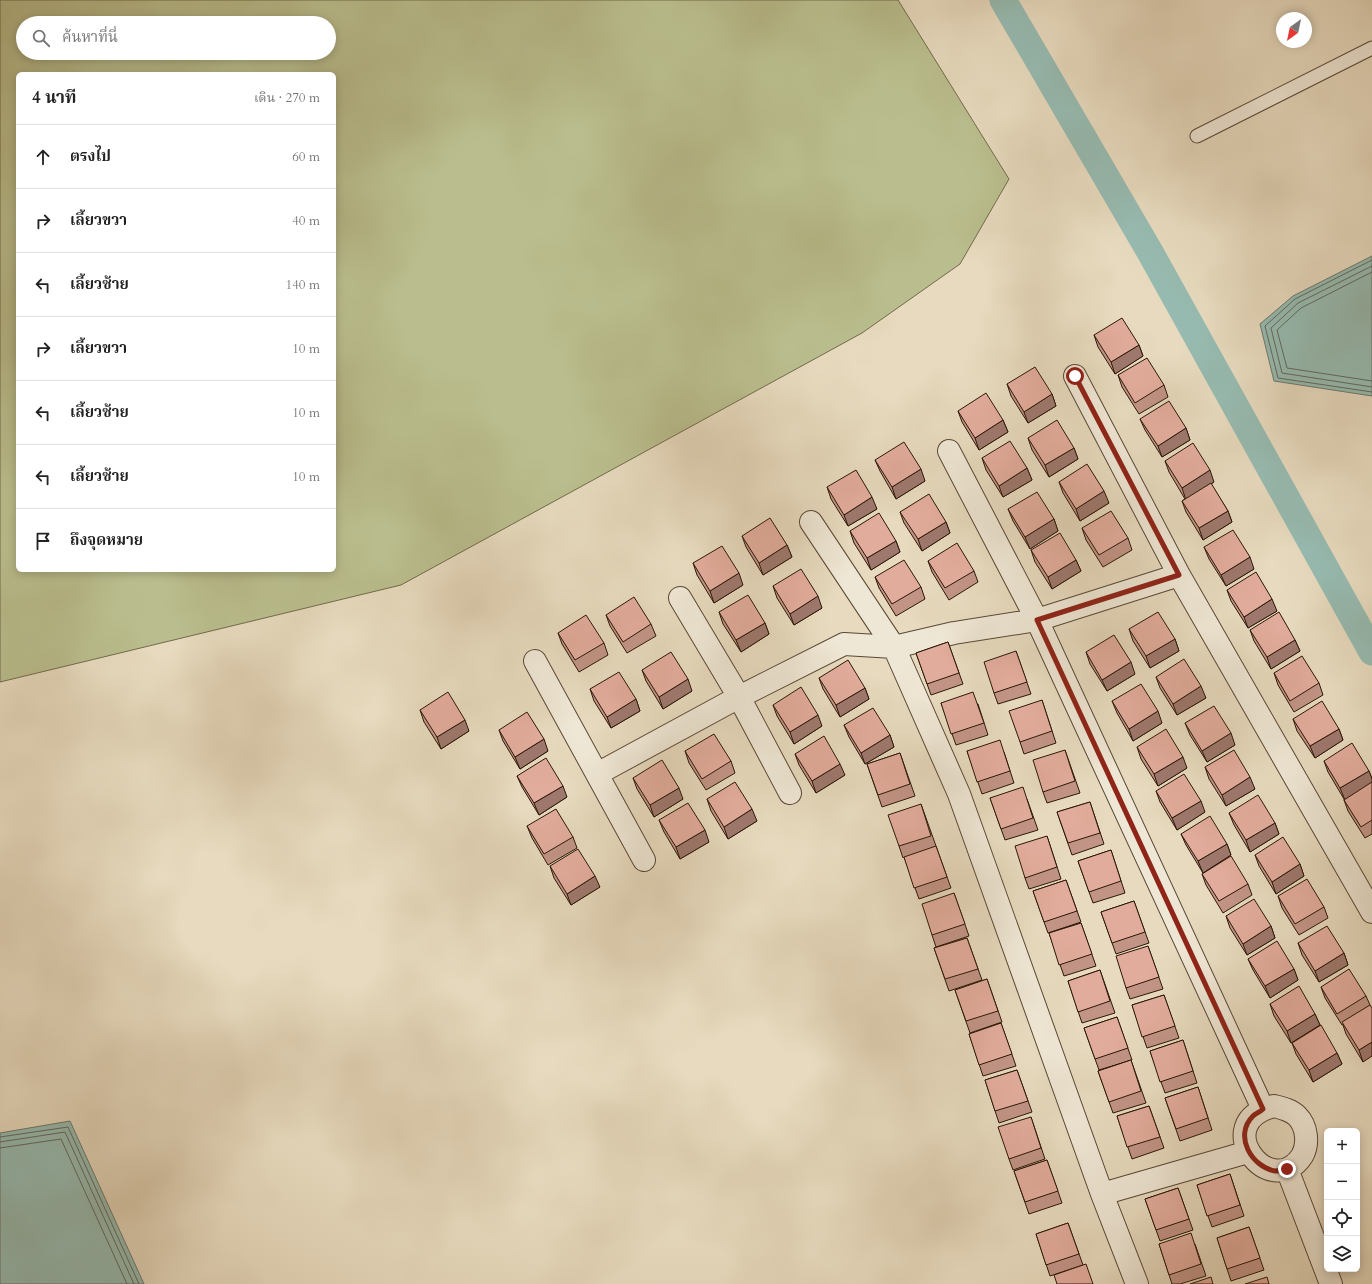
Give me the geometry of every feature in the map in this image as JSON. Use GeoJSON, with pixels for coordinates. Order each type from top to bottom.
{"type":"FeatureCollection","features":[{"type":"Feature","properties":{"kind":"street"},"geometry":{"type":"LineString","coordinates":[[1075,376],[1179,575],[1372,912]]}},
{"type":"Feature","properties":{"kind":"street"},"geometry":{"type":"LineString","coordinates":[[949,451],[1037,620],[1263,1109]]}},
{"type":"Feature","properties":{"kind":"street"},"geometry":{"type":"LineString","coordinates":[[811,522],[894,647],[959,794],[1102,1194],[1137,1284]]}},
{"type":"Feature","properties":{"kind":"street"},"geometry":{"type":"LineString","coordinates":[[597,774],[739,697],[844,644],[894,647],[954,633],[1037,620],[1179,575]]}},
{"type":"Feature","properties":{"kind":"street"},"geometry":{"type":"LineString","coordinates":[[680,598],[739,697],[790,793]]}},
{"type":"Feature","properties":{"kind":"street"},"geometry":{"type":"LineString","coordinates":[[535,661],[644,860]]}},
{"type":"Feature","properties":{"kind":"street"},"geometry":{"type":"LineString","coordinates":[[1274,1106],[1286,1110],[1297,1116],[1304,1126],[1306,1141],[1304,1153],[1298,1162],[1287,1169],[1276,1171],[1267,1168],[1256,1162],[1248,1152],[1245,1139],[1246,1127],[1252,1117],[1263,1109],[1274,1106]]}},
{"type":"Feature","properties":{"kind":"street"},"geometry":{"type":"LineString","coordinates":[[1102,1194],[1248,1152]]}},
{"type":"Feature","properties":{"kind":"street"},"geometry":{"type":"LineString","coordinates":[[1287,1169],[1331,1284]]}},
{"type":"Feature","properties":{"kind":"lane"},"geometry":{"type":"LineString","coordinates":[[1197,136],[1372,48]]}},
{"type":"Feature","properties":{"kind":"green space"},"geometry":{"type":"Polygon","coordinates":[[[0,0],[898,0],[1009,179],[960,264],[862,333],[401,585],[0,682],[0,0]]]}},
{"type":"Feature","properties":{"kind":"water"},"geometry":{"type":"Polygon","coordinates":[[[1372,256],[1372,396],[1274,381],[1260,324],[1293,296],[1372,256]]]}},
{"type":"Feature","properties":{"kind":"water"},"geometry":{"type":"Polygon","coordinates":[[[70,1121],[144,1284],[0,1284],[0,1133],[70,1121]]]}},
{"type":"Feature","properties":{"kind":"building"},"geometry":{"type":"Polygon","coordinates":[[[1122,318],[1139,345],[1111,362],[1094,335],[1122,318]]]}},
{"type":"Feature","properties":{"kind":"building"},"geometry":{"type":"Polygon","coordinates":[[[1147,358],[1164,385],[1135,403],[1118,375],[1147,358]]]}},
{"type":"Feature","properties":{"kind":"building"},"geometry":{"type":"Polygon","coordinates":[[[1035,367],[1052,394],[1024,412],[1007,384],[1035,367]]]}},
{"type":"Feature","properties":{"kind":"building"},"geometry":{"type":"Polygon","coordinates":[[[986,393],[1003,420],[975,438],[958,411],[986,393]]]}},
{"type":"Feature","properties":{"kind":"building"},"geometry":{"type":"Polygon","coordinates":[[[1169,401],[1186,428],[1158,446],[1140,419],[1169,401]]]}},
{"type":"Feature","properties":{"kind":"building"},"geometry":{"type":"Polygon","coordinates":[[[1057,420],[1074,448],[1045,465],[1028,438],[1057,420]]]}},
{"type":"Feature","properties":{"kind":"building"},"geometry":{"type":"Polygon","coordinates":[[[1010,441],[1027,468],[999,486],[982,458],[1010,441]]]}},
{"type":"Feature","properties":{"kind":"building"},"geometry":{"type":"Polygon","coordinates":[[[904,442],[921,469],[892,487],[875,460],[904,442]]]}},
{"type":"Feature","properties":{"kind":"building"},"geometry":{"type":"Polygon","coordinates":[[[1193,443],[1210,470],[1182,488],[1165,461],[1193,443]]]}},
{"type":"Feature","properties":{"kind":"building"},"geometry":{"type":"Polygon","coordinates":[[[1087,464],[1104,491],[1076,509],[1059,482],[1087,464]]]}},
{"type":"Feature","properties":{"kind":"building"},"geometry":{"type":"Polygon","coordinates":[[[856,470],[872,497],[844,515],[827,487],[856,470]]]}},
{"type":"Feature","properties":{"kind":"building"},"geometry":{"type":"Polygon","coordinates":[[[1211,483],[1228,511],[1199,528],[1182,501],[1211,483]]]}},
{"type":"Feature","properties":{"kind":"building"},"geometry":{"type":"Polygon","coordinates":[[[1037,492],[1054,519],[1025,537],[1008,509],[1037,492]]]}},
{"type":"Feature","properties":{"kind":"building"},"geometry":{"type":"Polygon","coordinates":[[[929,494],[946,522],[918,539],[900,512],[929,494]]]}},
{"type":"Feature","properties":{"kind":"building"},"geometry":{"type":"Polygon","coordinates":[[[1111,511],[1128,538],[1099,555],[1082,528],[1111,511]]]}},
{"type":"Feature","properties":{"kind":"building"},"geometry":{"type":"Polygon","coordinates":[[[879,513],[896,541],[867,558],[850,531],[879,513]]]}},
{"type":"Feature","properties":{"kind":"building"},"geometry":{"type":"Polygon","coordinates":[[[770,518],[787,545],[759,563],[742,536],[770,518]]]}},
{"type":"Feature","properties":{"kind":"building"},"geometry":{"type":"Polygon","coordinates":[[[1233,530],[1250,557],[1221,575],[1204,547],[1233,530]]]}},
{"type":"Feature","properties":{"kind":"building"},"geometry":{"type":"Polygon","coordinates":[[[1060,533],[1076,560],[1048,577],[1031,550],[1060,533]]]}},
{"type":"Feature","properties":{"kind":"building"},"geometry":{"type":"Polygon","coordinates":[[[957,543],[974,571],[945,588],[928,561],[957,543]]]}},
{"type":"Feature","properties":{"kind":"building"},"geometry":{"type":"Polygon","coordinates":[[[722,546],[739,573],[710,591],[693,563],[722,546]]]}},
{"type":"Feature","properties":{"kind":"building"},"geometry":{"type":"Polygon","coordinates":[[[904,560],[921,587],[892,604],[875,577],[904,560]]]}},
{"type":"Feature","properties":{"kind":"building"},"geometry":{"type":"Polygon","coordinates":[[[801,569],[818,596],[790,614],[773,586],[801,569]]]}},
{"type":"Feature","properties":{"kind":"building"},"geometry":{"type":"Polygon","coordinates":[[[1256,572],[1272,599],[1244,617],[1227,590],[1256,572]]]}},
{"type":"Feature","properties":{"kind":"building"},"geometry":{"type":"Polygon","coordinates":[[[748,595],[765,623],[736,640],[719,612],[748,595]]]}},
{"type":"Feature","properties":{"kind":"building"},"geometry":{"type":"Polygon","coordinates":[[[634,597],[651,624],[623,642],[606,615],[634,597]]]}},
{"type":"Feature","properties":{"kind":"building"},"geometry":{"type":"Polygon","coordinates":[[[1158,612],[1175,639],[1146,656],[1129,629],[1158,612]]]}},
{"type":"Feature","properties":{"kind":"building"},"geometry":{"type":"Polygon","coordinates":[[[1279,612],[1295,640],[1267,657],[1250,630],[1279,612]]]}},
{"type":"Feature","properties":{"kind":"building"},"geometry":{"type":"Polygon","coordinates":[[[586,615],[604,643],[575,660],[558,633],[586,615]]]}},
{"type":"Feature","properties":{"kind":"building"},"geometry":{"type":"Polygon","coordinates":[[[1114,635],[1131,662],[1102,680],[1086,652],[1114,635]]]}},
{"type":"Feature","properties":{"kind":"building"},"geometry":{"type":"Polygon","coordinates":[[[948,642],[959,673],[927,684],[916,653],[948,642]]]}},
{"type":"Feature","properties":{"kind":"building"},"geometry":{"type":"Polygon","coordinates":[[[1016,651],[1027,682],[994,693],[984,662],[1016,651]]]}},
{"type":"Feature","properties":{"kind":"building"},"geometry":{"type":"Polygon","coordinates":[[[671,652],[688,679],[659,697],[642,670],[671,652]]]}},
{"type":"Feature","properties":{"kind":"building"},"geometry":{"type":"Polygon","coordinates":[[[1302,656],[1319,683],[1290,701],[1274,673],[1302,656]]]}},
{"type":"Feature","properties":{"kind":"building"},"geometry":{"type":"Polygon","coordinates":[[[1184,659],[1201,686],[1173,704],[1156,677],[1184,659]]]}},
{"type":"Feature","properties":{"kind":"building"},"geometry":{"type":"Polygon","coordinates":[[[848,660],[865,688],[836,705],[819,678],[848,660]]]}},
{"type":"Feature","properties":{"kind":"building"},"geometry":{"type":"Polygon","coordinates":[[[619,672],[636,699],[607,717],[590,689],[619,672]]]}},
{"type":"Feature","properties":{"kind":"building"},"geometry":{"type":"Polygon","coordinates":[[[1141,684],[1158,711],[1129,729],[1112,701],[1141,684]]]}},
{"type":"Feature","properties":{"kind":"building"},"geometry":{"type":"Polygon","coordinates":[[[801,687],[818,715],[790,732],[773,705],[801,687]]]}},
{"type":"Feature","properties":{"kind":"building"},"geometry":{"type":"Polygon","coordinates":[[[448,692],[465,720],[437,737],[420,710],[448,692]]]}},
{"type":"Feature","properties":{"kind":"building"},"geometry":{"type":"Polygon","coordinates":[[[973,692],[984,723],[951,734],[941,703],[973,692]]]}},
{"type":"Feature","properties":{"kind":"building"},"geometry":{"type":"Polygon","coordinates":[[[1042,700],[1052,731],[1020,742],[1009,711],[1042,700]]]}},
{"type":"Feature","properties":{"kind":"building"},"geometry":{"type":"Polygon","coordinates":[[[1322,701],[1339,729],[1310,746],[1293,719],[1322,701]]]}},
{"type":"Feature","properties":{"kind":"building"},"geometry":{"type":"Polygon","coordinates":[[[1214,706],[1231,733],[1202,751],[1185,723],[1214,706]]]}},
{"type":"Feature","properties":{"kind":"building"},"geometry":{"type":"Polygon","coordinates":[[[873,708],[890,735],[861,753],[844,725],[873,708]]]}},
{"type":"Feature","properties":{"kind":"building"},"geometry":{"type":"Polygon","coordinates":[[[527,712],[544,739],[515,757],[499,730],[527,712]]]}},
{"type":"Feature","properties":{"kind":"building"},"geometry":{"type":"Polygon","coordinates":[[[1166,729],[1183,757],[1154,774],[1137,747],[1166,729]]]}},
{"type":"Feature","properties":{"kind":"building"},"geometry":{"type":"Polygon","coordinates":[[[714,734],[731,761],[702,779],[685,751],[714,734]]]}},
{"type":"Feature","properties":{"kind":"building"},"geometry":{"type":"Polygon","coordinates":[[[824,736],[840,764],[812,781],[795,754],[824,736]]]}},
{"type":"Feature","properties":{"kind":"building"},"geometry":{"type":"Polygon","coordinates":[[[1000,740],[1010,771],[977,782],[967,751],[1000,740]]]}},
{"type":"Feature","properties":{"kind":"building"},"geometry":{"type":"Polygon","coordinates":[[[1352,743],[1369,771],[1340,788],[1324,761],[1352,743]]]}},
{"type":"Feature","properties":{"kind":"building"},"geometry":{"type":"Polygon","coordinates":[[[1065,750],[1075,781],[1043,792],[1033,760],[1065,750]]]}},
{"type":"Feature","properties":{"kind":"building"},"geometry":{"type":"Polygon","coordinates":[[[1234,750],[1250,777],[1222,795],[1205,767],[1234,750]]]}},
{"type":"Feature","properties":{"kind":"building"},"geometry":{"type":"Polygon","coordinates":[[[900,753],[910,784],[878,795],[867,764],[900,753]]]}},
{"type":"Feature","properties":{"kind":"building"},"geometry":{"type":"Polygon","coordinates":[[[546,758],[563,786],[534,803],[517,776],[546,758]]]}},
{"type":"Feature","properties":{"kind":"building"},"geometry":{"type":"Polygon","coordinates":[[[662,760],[679,788],[650,805],[633,778],[662,760]]]}},
{"type":"Feature","properties":{"kind":"building"},"geometry":{"type":"Polygon","coordinates":[[[1184,774],[1201,801],[1172,818],[1156,791],[1184,774]]]}},
{"type":"Feature","properties":{"kind":"building"},"geometry":{"type":"Polygon","coordinates":[[[735,782],[752,809],[724,827],[707,799],[735,782]]]}},
{"type":"Feature","properties":{"kind":"building"},"geometry":{"type":"Polygon","coordinates":[[[1372,782],[1372,820],[1361,827],[1344,800],[1372,782]]]}},
{"type":"Feature","properties":{"kind":"building"},"geometry":{"type":"Polygon","coordinates":[[[1023,787],[1033,818],[1001,829],[990,798],[1023,787]]]}},
{"type":"Feature","properties":{"kind":"building"},"geometry":{"type":"Polygon","coordinates":[[[1258,795],[1275,823],[1246,840],[1229,813],[1258,795]]]}},
{"type":"Feature","properties":{"kind":"building"},"geometry":{"type":"Polygon","coordinates":[[[1090,802],[1100,833],[1068,843],[1057,812],[1090,802]]]}},
{"type":"Feature","properties":{"kind":"building"},"geometry":{"type":"Polygon","coordinates":[[[688,803],[705,830],[676,847],[659,820],[688,803]]]}},
{"type":"Feature","properties":{"kind":"building"},"geometry":{"type":"Polygon","coordinates":[[[921,804],[931,836],[899,846],[888,815],[921,804]]]}},
{"type":"Feature","properties":{"kind":"building"},"geometry":{"type":"Polygon","coordinates":[[[556,809],[573,837],[544,854],[527,826],[556,809]]]}},
{"type":"Feature","properties":{"kind":"building"},"geometry":{"type":"Polygon","coordinates":[[[1210,816],[1227,844],[1198,861],[1181,834],[1210,816]]]}},
{"type":"Feature","properties":{"kind":"building"},"geometry":{"type":"Polygon","coordinates":[[[1047,836],[1057,867],[1025,878],[1015,846],[1047,836]]]}},
{"type":"Feature","properties":{"kind":"building"},"geometry":{"type":"Polygon","coordinates":[[[1283,837],[1300,864],[1272,882],[1255,855],[1283,837]]]}},
{"type":"Feature","properties":{"kind":"building"},"geometry":{"type":"Polygon","coordinates":[[[936,846],[947,877],[914,888],[904,857],[936,846]]]}},
{"type":"Feature","properties":{"kind":"building"},"geometry":{"type":"Polygon","coordinates":[[[578,849],[595,876],[567,894],[550,866],[578,849]]]}},
{"type":"Feature","properties":{"kind":"building"},"geometry":{"type":"Polygon","coordinates":[[[1111,850],[1121,881],[1089,892],[1078,861],[1111,850]]]}},
{"type":"Feature","properties":{"kind":"building"},"geometry":{"type":"Polygon","coordinates":[[[1231,856],[1248,884],[1219,901],[1202,874],[1231,856]]]}},
{"type":"Feature","properties":{"kind":"building"},"geometry":{"type":"Polygon","coordinates":[[[1307,879],[1324,907],[1295,924],[1278,896],[1307,879]]]}},
{"type":"Feature","properties":{"kind":"building"},"geometry":{"type":"Polygon","coordinates":[[[1066,880],[1077,911],[1044,922],[1033,891],[1066,880]]]}},
{"type":"Feature","properties":{"kind":"building"},"geometry":{"type":"Polygon","coordinates":[[[954,893],[965,924],[932,935],[922,904],[954,893]]]}},
{"type":"Feature","properties":{"kind":"building"},"geometry":{"type":"Polygon","coordinates":[[[1254,899],[1271,926],[1243,944],[1226,916],[1254,899]]]}},
{"type":"Feature","properties":{"kind":"building"},"geometry":{"type":"Polygon","coordinates":[[[1134,901],[1145,932],[1112,943],[1101,912],[1134,901]]]}},
{"type":"Feature","properties":{"kind":"building"},"geometry":{"type":"Polygon","coordinates":[[[1081,923],[1092,954],[1059,965],[1049,933],[1081,923]]]}},
{"type":"Feature","properties":{"kind":"building"},"geometry":{"type":"Polygon","coordinates":[[[1327,926],[1344,953],[1315,971],[1298,943],[1327,926]]]}},
{"type":"Feature","properties":{"kind":"building"},"geometry":{"type":"Polygon","coordinates":[[[967,938],[978,969],[945,979],[934,948],[967,938]]]}},
{"type":"Feature","properties":{"kind":"building"},"geometry":{"type":"Polygon","coordinates":[[[1277,941],[1294,969],[1265,986],[1248,959],[1277,941]]]}},
{"type":"Feature","properties":{"kind":"building"},"geometry":{"type":"Polygon","coordinates":[[[1148,946],[1159,977],[1126,988],[1116,956],[1148,946]]]}},
{"type":"Feature","properties":{"kind":"building"},"geometry":{"type":"Polygon","coordinates":[[[1349,969],[1366,996],[1337,1014],[1321,987],[1349,969]]]}},
{"type":"Feature","properties":{"kind":"building"},"geometry":{"type":"Polygon","coordinates":[[[1100,970],[1110,1001],[1078,1012],[1068,981],[1100,970]]]}},
{"type":"Feature","properties":{"kind":"building"},"geometry":{"type":"Polygon","coordinates":[[[987,979],[998,1011],[966,1021],[955,990],[987,979]]]}},
{"type":"Feature","properties":{"kind":"building"},"geometry":{"type":"Polygon","coordinates":[[[1299,986],[1315,1014],[1287,1031],[1270,1004],[1299,986]]]}},
{"type":"Feature","properties":{"kind":"building"},"geometry":{"type":"Polygon","coordinates":[[[1164,995],[1175,1026],[1142,1037],[1132,1005],[1164,995]]]}},
{"type":"Feature","properties":{"kind":"building"},"geometry":{"type":"Polygon","coordinates":[[[1370,1005],[1372,1008],[1372,1042],[1359,1050],[1342,1022],[1370,1005]]]}},
{"type":"Feature","properties":{"kind":"building"},"geometry":{"type":"Polygon","coordinates":[[[1117,1017],[1128,1048],[1095,1059],[1084,1028],[1117,1017]]]}},
{"type":"Feature","properties":{"kind":"building"},"geometry":{"type":"Polygon","coordinates":[[[1001,1023],[1012,1054],[979,1065],[969,1034],[1001,1023]]]}},
{"type":"Feature","properties":{"kind":"building"},"geometry":{"type":"Polygon","coordinates":[[[1321,1025],[1337,1053],[1309,1070],[1292,1043],[1321,1025]]]}},
{"type":"Feature","properties":{"kind":"building"},"geometry":{"type":"Polygon","coordinates":[[[1183,1040],[1193,1071],[1160,1082],[1150,1051],[1183,1040]]]}},
{"type":"Feature","properties":{"kind":"building"},"geometry":{"type":"Polygon","coordinates":[[[1131,1060],[1141,1091],[1109,1102],[1098,1071],[1131,1060]]]}},
{"type":"Feature","properties":{"kind":"building"},"geometry":{"type":"Polygon","coordinates":[[[1017,1070],[1028,1101],[995,1111],[985,1080],[1017,1070]]]}},
{"type":"Feature","properties":{"kind":"building"},"geometry":{"type":"Polygon","coordinates":[[[1198,1087],[1208,1118],[1176,1129],[1165,1098],[1198,1087]]]}},
{"type":"Feature","properties":{"kind":"building"},"geometry":{"type":"Polygon","coordinates":[[[1149,1106],[1160,1137],[1127,1147],[1117,1116],[1149,1106]]]}},
{"type":"Feature","properties":{"kind":"building"},"geometry":{"type":"Polygon","coordinates":[[[1031,1117],[1041,1148],[1009,1159],[998,1127],[1031,1117]]]}},
{"type":"Feature","properties":{"kind":"building"},"geometry":{"type":"Polygon","coordinates":[[[1047,1160],[1058,1191],[1025,1202],[1014,1171],[1047,1160]]]}},
{"type":"Feature","properties":{"kind":"building"},"geometry":{"type":"Polygon","coordinates":[[[1230,1174],[1240,1205],[1207,1216],[1197,1185],[1230,1174]]]}},
{"type":"Feature","properties":{"kind":"building"},"geometry":{"type":"Polygon","coordinates":[[[1178,1188],[1189,1219],[1156,1230],[1145,1199],[1178,1188]]]}},
{"type":"Feature","properties":{"kind":"building"},"geometry":{"type":"Polygon","coordinates":[[[1068,1223],[1079,1254],[1046,1265],[1036,1234],[1068,1223]]]}},
{"type":"Feature","properties":{"kind":"building"},"geometry":{"type":"Polygon","coordinates":[[[1249,1227],[1260,1258],[1227,1269],[1217,1238],[1249,1227]]]}},
{"type":"Feature","properties":{"kind":"building"},"geometry":{"type":"Polygon","coordinates":[[[1191,1233],[1201,1264],[1169,1275],[1159,1244],[1191,1233]]]}},
{"type":"Feature","properties":{"kind":"building"},"geometry":{"type":"Polygon","coordinates":[[[1086,1264],[1093,1284],[1057,1284],[1054,1275],[1086,1264]]]}},
{"type":"Feature","properties":{"kind":"building"},"geometry":{"type":"Polygon","coordinates":[[[1211,1277],[1213,1284],[1190,1284],[1211,1277]]]}},
{"type":"Feature","properties":{"kind":"building"},"geometry":{"type":"Polygon","coordinates":[[[1267,1277],[1269,1284],[1245,1284],[1267,1277]]]}},
{"type":"Feature","properties":{"kind":"waterway"},"geometry":{"type":"LineString","coordinates":[[1003,0],[1150,252],[1372,652]]}},
{"type":"Feature","properties":{"kind":"route"},"geometry":{"type":"LineString","coordinates":[[1075,376],[1179,575],[1037,620],[1263,1109],[1252,1117],[1246,1127],[1245,1139],[1248,1152],[1256,1162],[1267,1168],[1276,1171],[1287,1169]]}}]}
